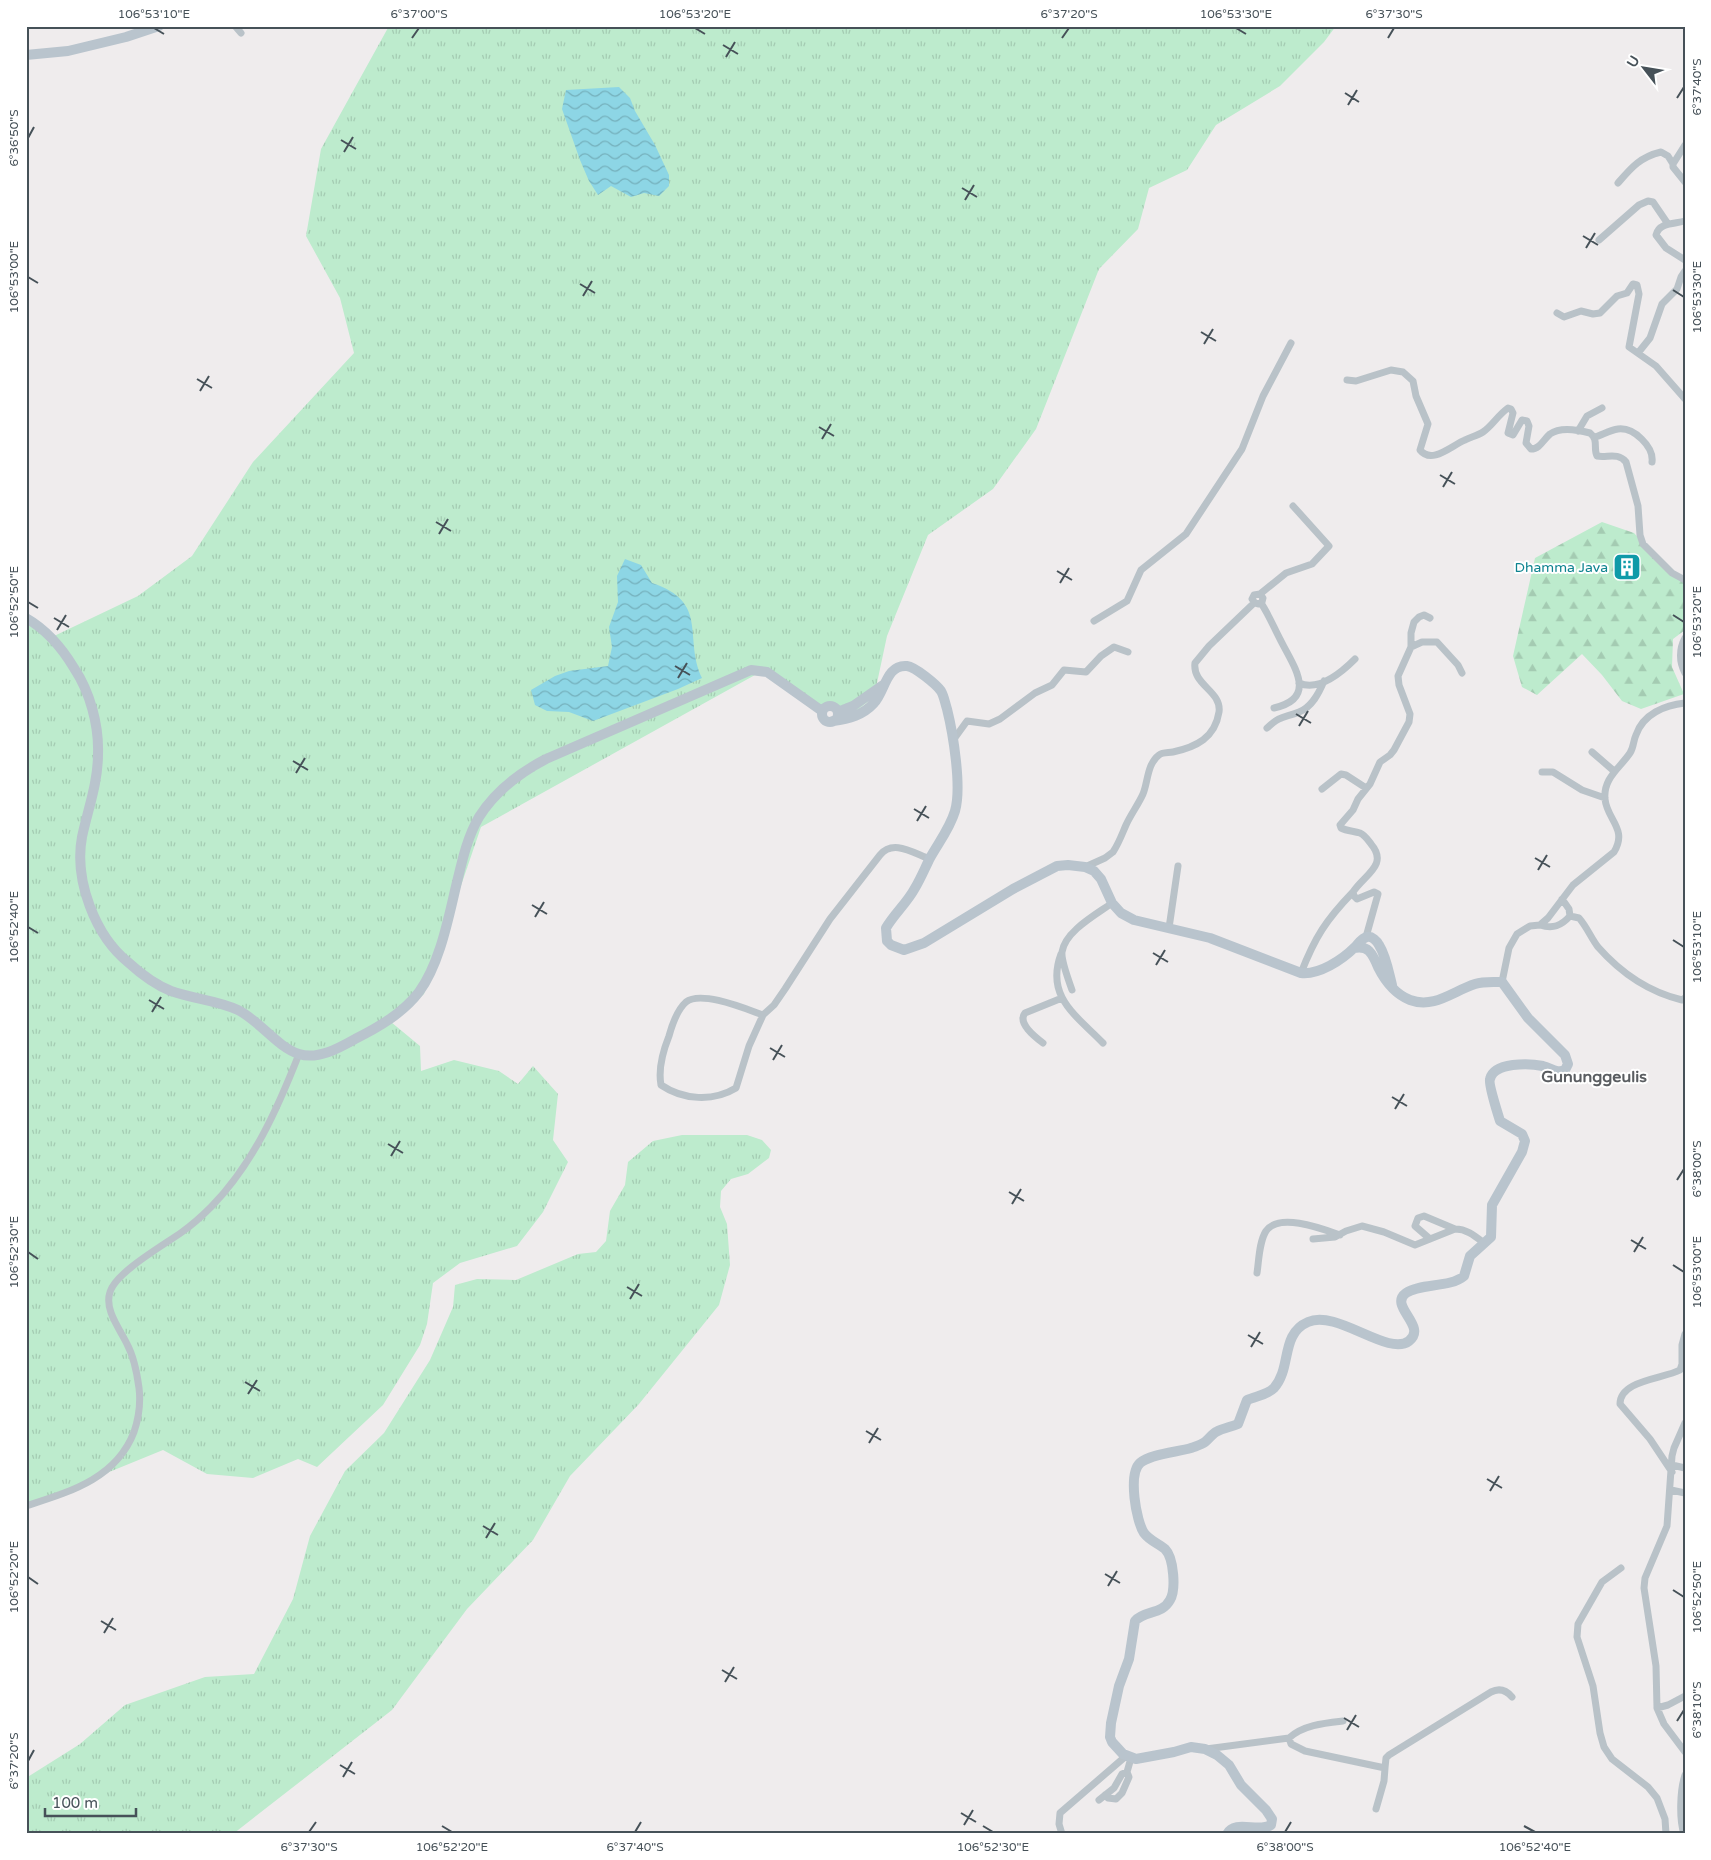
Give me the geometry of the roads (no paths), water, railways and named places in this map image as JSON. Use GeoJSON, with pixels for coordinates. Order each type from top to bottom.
{"type":"FeatureCollection","features":[{"type":"Feature","properties":{"kind":"main road"},"geometry":{"type":"LineString","coordinates":[[26,55],[68,51],[126,37],[159,26]]}},
{"type":"Feature","properties":{"kind":"main road"},"geometry":{"type":"LineString","coordinates":[[26,618],[43,629],[66,654],[84,687],[96,726],[98,753],[95,790],[82,837],[80,851],[81,874],[89,903],[108,940],[127,962],[153,982],[168,990],[240,1011],[287,1048],[299,1054],[320,1055],[368,1033],[394,1017],[419,992],[434,964],[466,846],[489,803],[504,786],[521,772],[546,759],[751,670],[767,672],[822,711],[824,720],[828,722],[883,685],[890,674],[901,667],[911,667],[934,684],[943,695],[954,739],[957,787],[956,809],[949,826],[915,888],[886,928],[887,941],[897,948],[911,949],[924,943],[1013,889],[1057,866],[1068,865],[1086,867],[1094,871],[1101,879],[1112,903],[1121,913],[1134,920],[1227,944],[1301,973],[1313,972],[1323,968],[1354,948],[1366,937],[1372,938],[1380,946],[1393,989]]}},
{"type":"Feature","properties":{"kind":"main road"},"geometry":{"type":"LineString","coordinates":[[1227,1834],[1230,1829],[1235,1827],[1266,1827],[1271,1824],[1272,1819],[1266,1810],[1241,1785],[1229,1764],[1205,1749],[1191,1746],[1151,1757],[1128,1757],[1115,1747],[1112,1742],[1110,1730],[1119,1686],[1129,1659],[1135,1621],[1143,1615],[1160,1611],[1169,1602],[1173,1588],[1170,1556],[1165,1549],[1148,1537],[1139,1521],[1135,1496],[1135,1473],[1138,1466],[1142,1461],[1202,1444],[1217,1431],[1238,1424],[1247,1400],[1270,1392],[1277,1385],[1292,1335],[1308,1322],[1315,1320],[1330,1321],[1390,1344],[1401,1344],[1409,1341],[1413,1336],[1414,1327],[1404,1310],[1402,1302],[1404,1296],[1408,1292],[1461,1279],[1464,1276],[1470,1256],[1492,1234],[1491,1213],[1496,1196],[1524,1147],[1522,1134],[1500,1121],[1490,1088],[1490,1078],[1498,1068],[1507,1066],[1534,1065],[1561,1072],[1567,1068],[1568,1064],[1565,1055],[1528,1018],[1502,982],[1474,984],[1431,1002],[1420,1003],[1409,1000],[1386,982],[1369,951],[1363,948],[1354,948]]}},
{"type":"Feature","properties":{"kind":"street"},"geometry":{"type":"LineString","coordinates":[[235,26],[241,33]]}},
{"type":"Feature","properties":{"kind":"street"},"geometry":{"type":"LineString","coordinates":[[1673,164],[1685,145]]}},
{"type":"Feature","properties":{"kind":"street"},"geometry":{"type":"LineString","coordinates":[[1618,183],[1632,167],[1648,155],[1660,152],[1668,156],[1673,167],[1685,182]]}},
{"type":"Feature","properties":{"kind":"street"},"geometry":{"type":"LineString","coordinates":[[1599,240],[1640,205],[1648,201],[1653,202],[1668,224]]}},
{"type":"Feature","properties":{"kind":"street"},"geometry":{"type":"LineString","coordinates":[[1685,221],[1668,224],[1658,229],[1656,235],[1662,245],[1685,260]]}},
{"type":"Feature","properties":{"kind":"street"},"geometry":{"type":"LineString","coordinates":[[1638,353],[1650,338],[1662,304],[1677,289],[1680,277],[1685,271]]}},
{"type":"Feature","properties":{"kind":"street"},"geometry":{"type":"LineString","coordinates":[[1557,313],[1564,317],[1581,311],[1593,314],[1600,313],[1617,296],[1627,294],[1635,284],[1638,287],[1639,294],[1629,344],[1631,350],[1656,366],[1685,399]]}},
{"type":"Feature","properties":{"kind":"street"},"geometry":{"type":"LineString","coordinates":[[1094,621],[1127,601],[1141,570],[1186,534],[1242,448],[1263,396],[1291,343]]}},
{"type":"Feature","properties":{"kind":"street"},"geometry":{"type":"LineString","coordinates":[[1347,380],[1356,381],[1391,370],[1398,370],[1407,374],[1413,381],[1416,396],[1428,424],[1420,450],[1429,456],[1438,454],[1484,431],[1508,408],[1512,409],[1513,413],[1508,432],[1513,435],[1522,420],[1527,421],[1529,426],[1526,443],[1531,449],[1536,448],[1548,436],[1558,430],[1590,433],[1595,437],[1597,456],[1617,456],[1626,462],[1638,506],[1640,534],[1643,544],[1672,573],[1685,580]]}},
{"type":"Feature","properties":{"kind":"street"},"geometry":{"type":"LineString","coordinates":[[1578,431],[1587,416],[1602,408]]}},
{"type":"Feature","properties":{"kind":"street"},"geometry":{"type":"LineString","coordinates":[[1595,437],[1618,429],[1626,430],[1642,440],[1651,449],[1653,455],[1652,462]]}},
{"type":"Feature","properties":{"kind":"street"},"geometry":{"type":"LineString","coordinates":[[1086,867],[1113,852],[1142,797],[1154,760],[1164,753],[1190,748],[1203,742],[1218,719],[1219,703],[1195,675],[1195,663],[1208,646],[1263,599],[1260,594],[1286,573],[1312,564],[1329,546],[1293,506]]}},
{"type":"Feature","properties":{"kind":"street"},"geometry":{"type":"LineString","coordinates":[[1257,603],[1293,664],[1299,683],[1298,693],[1292,701],[1287,705],[1274,708]]}},
{"type":"Feature","properties":{"kind":"street"},"geometry":{"type":"LineString","coordinates":[[1411,647],[1411,633],[1414,622],[1424,615],[1430,618]]}},
{"type":"Feature","properties":{"kind":"street"},"geometry":{"type":"LineString","coordinates":[[1685,638],[1680,649],[1682,669],[1685,673]]}},
{"type":"Feature","properties":{"kind":"street"},"geometry":{"type":"LineString","coordinates":[[1301,973],[1323,925],[1374,868],[1378,856],[1376,850],[1363,835],[1345,830],[1340,825],[1353,810],[1380,762],[1390,756],[1409,722],[1410,714],[1398,678],[1407,652],[1411,647],[1422,642],[1437,642],[1458,664],[1462,673]]}},
{"type":"Feature","properties":{"kind":"street"},"geometry":{"type":"LineString","coordinates":[[954,739],[967,722],[989,724],[1000,719],[1035,693],[1052,685],[1064,670],[1086,672],[1101,656],[1114,648],[1128,652]]}},
{"type":"Feature","properties":{"kind":"street"},"geometry":{"type":"LineString","coordinates":[[1299,683],[1309,685],[1324,681],[1341,673],[1355,659]]}},
{"type":"Feature","properties":{"kind":"street"},"geometry":{"type":"LineString","coordinates":[[1267,728],[1284,716],[1299,713],[1305,709],[1313,701],[1324,681]]}},
{"type":"Feature","properties":{"kind":"street"},"geometry":{"type":"LineString","coordinates":[[1502,982],[1505,959],[1512,940],[1523,929],[1540,925],[1548,918],[1573,885],[1614,852],[1618,846],[1619,832],[1608,810],[1605,798],[1607,785],[1614,771],[1630,753],[1638,731],[1649,717],[1659,709],[1685,703]]}},
{"type":"Feature","properties":{"kind":"street"},"geometry":{"type":"LineString","coordinates":[[1592,752],[1614,771]]}},
{"type":"Feature","properties":{"kind":"street"},"geometry":{"type":"LineString","coordinates":[[1542,772],[1554,772],[1582,790],[1605,798]]}},
{"type":"Feature","properties":{"kind":"street"},"geometry":{"type":"LineString","coordinates":[[1322,789],[1341,774],[1346,775],[1366,788]]}},
{"type":"Feature","properties":{"kind":"street"},"geometry":{"type":"LineString","coordinates":[[763,1015],[704,997],[692,998],[686,1002],[676,1017],[668,1039],[660,1066],[659,1078],[661,1085],[680,1095],[694,1098],[712,1096],[736,1088],[749,1046],[763,1015],[774,1005],[838,908],[884,850],[893,847],[930,859]]}},
{"type":"Feature","properties":{"kind":"street"},"geometry":{"type":"LineString","coordinates":[[1169,928],[1178,866]]}},
{"type":"Feature","properties":{"kind":"street"},"geometry":{"type":"LineString","coordinates":[[1353,892],[1357,898],[1374,892],[1378,894],[1366,937]]}},
{"type":"Feature","properties":{"kind":"street"},"geometry":{"type":"LineString","coordinates":[[1562,899],[1569,909],[1570,916]]}},
{"type":"Feature","properties":{"kind":"street"},"geometry":{"type":"LineString","coordinates":[[1103,1043],[1073,1014],[1062,998],[1057,982],[1057,972],[1068,940],[1091,916],[1112,903]]}},
{"type":"Feature","properties":{"kind":"street"},"geometry":{"type":"LineString","coordinates":[[1540,925],[1547,927],[1558,926],[1570,916]]}},
{"type":"Feature","properties":{"kind":"street"},"geometry":{"type":"LineString","coordinates":[[1570,916],[1579,918],[1597,945],[1619,969],[1638,982],[1670,997],[1682,1000],[1685,998]]}},
{"type":"Feature","properties":{"kind":"street"},"geometry":{"type":"LineString","coordinates":[[1062,953],[1072,990]]}},
{"type":"Feature","properties":{"kind":"street"},"geometry":{"type":"LineString","coordinates":[[1043,1043],[1030,1031],[1022,1020],[1023,1015],[1062,998]]}},
{"type":"Feature","properties":{"kind":"street"},"geometry":{"type":"LineString","coordinates":[[26,1506],[69,1492],[100,1476],[123,1455],[137,1422],[141,1403],[137,1372],[108,1301],[110,1290],[130,1268],[184,1230],[210,1208],[229,1187],[264,1135],[278,1107],[299,1054]]}},
{"type":"Feature","properties":{"kind":"street"},"geometry":{"type":"LineString","coordinates":[[1430,1240],[1415,1226],[1418,1218],[1424,1216],[1455,1228],[1464,1229],[1484,1243]]}},
{"type":"Feature","properties":{"kind":"street"},"geometry":{"type":"LineString","coordinates":[[1257,1273],[1265,1234],[1273,1225],[1283,1222],[1298,1223],[1340,1234]]}},
{"type":"Feature","properties":{"kind":"street"},"geometry":{"type":"LineString","coordinates":[[1313,1239],[1335,1237],[1352,1228],[1362,1226],[1384,1232],[1411,1244],[1418,1244],[1455,1228]]}},
{"type":"Feature","properties":{"kind":"street"},"geometry":{"type":"LineString","coordinates":[[1672,1469],[1650,1439],[1620,1404],[1620,1400],[1623,1392],[1630,1386],[1680,1370],[1682,1366],[1681,1348],[1685,1334]]}},
{"type":"Feature","properties":{"kind":"street"},"geometry":{"type":"LineString","coordinates":[[1685,1423],[1674,1448],[1666,1532],[1644,1583],[1656,1666],[1657,1708],[1664,1724],[1685,1752]]}},
{"type":"Feature","properties":{"kind":"street"},"geometry":{"type":"LineString","coordinates":[[1672,1469],[1685,1468]]}},
{"type":"Feature","properties":{"kind":"street"},"geometry":{"type":"LineString","coordinates":[[1671,1490],[1685,1493]]}},
{"type":"Feature","properties":{"kind":"street"},"geometry":{"type":"LineString","coordinates":[[1621,1568],[1602,1582],[1578,1624],[1577,1637],[1593,1686],[1604,1747],[1612,1759],[1648,1787],[1657,1798],[1665,1818],[1666,1834]]}},
{"type":"Feature","properties":{"kind":"street"},"geometry":{"type":"LineString","coordinates":[[1376,1809],[1384,1780],[1386,1758],[1389,1755],[1497,1689],[1508,1693],[1512,1697]]}},
{"type":"Feature","properties":{"kind":"street"},"geometry":{"type":"LineString","coordinates":[[1657,1708],[1668,1705],[1685,1696]]}},
{"type":"Feature","properties":{"kind":"street"},"geometry":{"type":"LineString","coordinates":[[1205,1749],[1289,1738],[1293,1734],[1319,1724],[1344,1721]]}},
{"type":"Feature","properties":{"kind":"street"},"geometry":{"type":"LineString","coordinates":[[1289,1738],[1291,1744],[1305,1751],[1385,1768]]}},
{"type":"Feature","properties":{"kind":"street"},"geometry":{"type":"LineString","coordinates":[[1105,1795],[1108,1798],[1116,1798],[1122,1793],[1129,1777],[1127,1772],[1128,1757]]}},
{"type":"Feature","properties":{"kind":"street"},"geometry":{"type":"LineString","coordinates":[[1062,1834],[1059,1824],[1060,1813],[1128,1757]]}},
{"type":"Feature","properties":{"kind":"street"},"geometry":{"type":"LineString","coordinates":[[1099,1800],[1114,1788],[1122,1774],[1127,1772]]}},
{"type":"Feature","properties":{"kind":"street"},"geometry":{"type":"LineString","coordinates":[[1684,1834],[1681,1820],[1685,1775]]}},
{"type":"Feature","properties":{"kind":"street"},"geometry":{"type":"LineString","coordinates":[[1118,1782],[1122,1793]]}},
{"type":"Feature","properties":{"kind":"water"},"geometry":{"type":"Polygon","coordinates":[[[619,87],[630,98],[669,175],[669,186],[659,196],[644,193],[631,197],[611,186],[598,195],[589,181],[580,160],[562,109],[566,90],[619,87]]]}},
{"type":"Feature","properties":{"kind":"water"},"geometry":{"type":"Polygon","coordinates":[[[625,559],[641,565],[652,583],[670,591],[682,600],[692,623],[694,649],[702,678],[593,721],[569,712],[547,711],[535,705],[531,690],[555,676],[569,671],[608,666],[612,647],[609,627],[618,602],[617,576],[625,559]]]}},
{"type":"Feature","properties":{"kind":"place","name":"Dhamma Java"},"geometry":{"type":"Point","coordinates":[1627,567]}},
{"type":"Feature","properties":{"kind":"district","name":"Gununggeulis"},"geometry":{"type":"Point","coordinates":[1594,1077]}}]}
